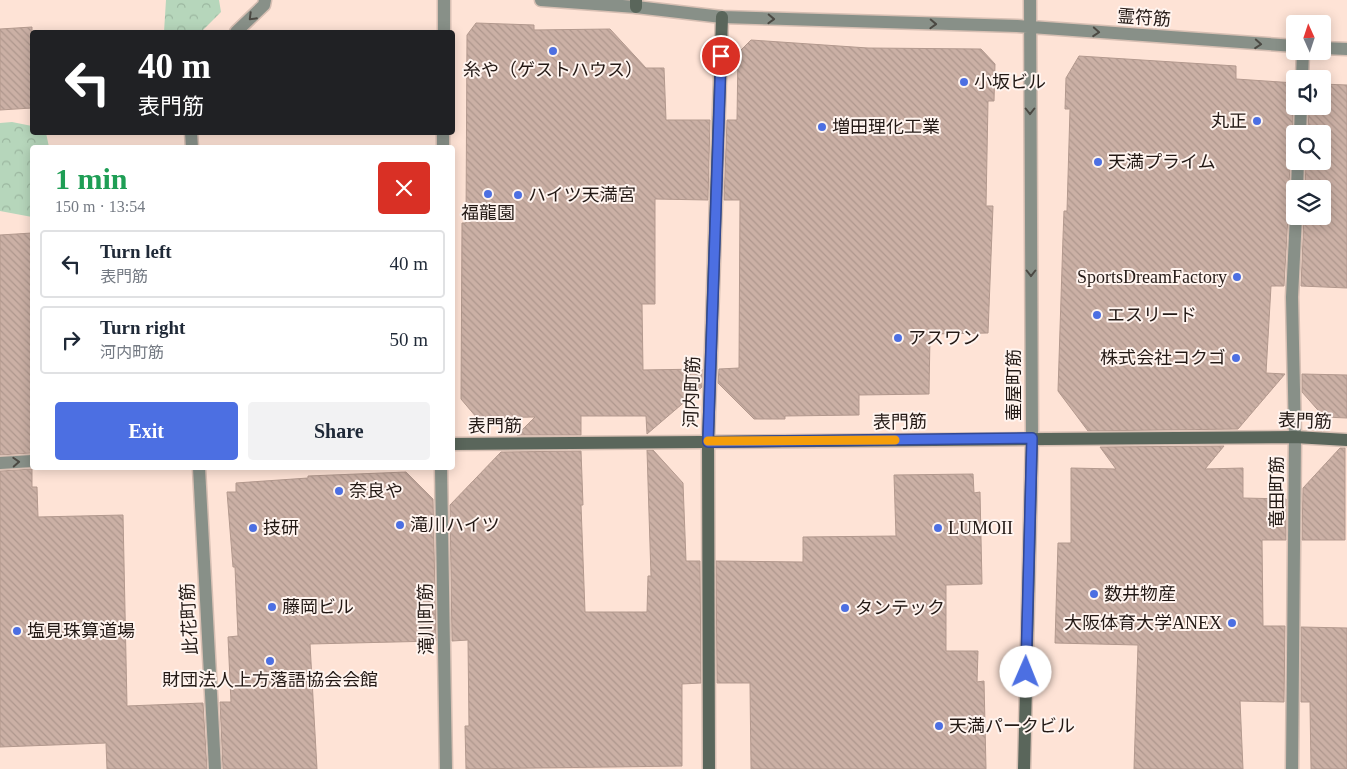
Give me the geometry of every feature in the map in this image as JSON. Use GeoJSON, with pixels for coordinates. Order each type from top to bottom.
{"type":"FeatureCollection","features":[{"type":"Feature","properties":{"kind":"street"},"geometry":{"type":"LineString","coordinates":[[238,30],[264,5],[265,0]]}},
{"type":"Feature","properties":{"kind":"street"},"geometry":{"type":"LineString","coordinates":[[444,0],[444,30]]}},
{"type":"Feature","properties":{"kind":"street","name":"霊符筋"},"geometry":{"type":"LineString","coordinates":[[541,0],[636,4],[722,17],[1030,27],[1286,45]]}},
{"type":"Feature","properties":{"kind":"street","name":"壷屋町筋"},"geometry":{"type":"LineString","coordinates":[[1024,769],[1032,438],[1030,0]]}},
{"type":"Feature","properties":{"kind":"street","name":"河内町筋"},"geometry":{"type":"LineString","coordinates":[[709,769],[708,442],[722,17]]}},
{"type":"Feature","properties":{"kind":"street"},"geometry":{"type":"LineString","coordinates":[[1331,48],[1347,49]]}},
{"type":"Feature","properties":{"kind":"street","name":"竜田町筋"},"geometry":{"type":"LineString","coordinates":[[1292,769],[1295,437],[1292,297],[1296,225]]}},
{"type":"Feature","properties":{"kind":"street","name":"表門筋"},"geometry":{"type":"LineString","coordinates":[[455,444],[1032,438],[1295,437],[1347,440]]}},
{"type":"Feature","properties":{"kind":"street"},"geometry":{"type":"LineString","coordinates":[[0,463],[30,461]]}},
{"type":"Feature","properties":{"kind":"street","name":"此花町筋"},"geometry":{"type":"LineString","coordinates":[[199,470],[214,769]]}},
{"type":"Feature","properties":{"kind":"street","name":"滝川町筋"},"geometry":{"type":"LineString","coordinates":[[441,470],[446,769]]}},
{"type":"Feature","properties":{"kind":"green space"},"geometry":{"type":"Polygon","coordinates":[[[166,0],[219,0],[221,12],[203,30],[164,30],[166,0]]]}},
{"type":"Feature","properties":{"kind":"green space"},"geometry":{"type":"Polygon","coordinates":[[[12,122],[30,126],[30,135],[46,135],[49,145],[30,145],[30,217],[0,211],[0,123],[12,122]]]}},
{"type":"Feature","properties":{"kind":"building"},"geometry":{"type":"Polygon","coordinates":[[[476,23],[534,25],[534,30],[610,29],[646,68],[664,68],[666,120],[710,120],[708,200],[655,199],[655,304],[642,304],[643,370],[702,369],[702,387],[647,434],[646,416],[581,416],[581,435],[517,435],[535,417],[477,418],[461,399],[462,223],[466,223],[467,35],[476,23]]]}},
{"type":"Feature","properties":{"kind":"building"},"geometry":{"type":"Polygon","coordinates":[[[32,27],[32,30],[30,30],[30,108],[0,110],[0,29],[32,27]]]}},
{"type":"Feature","properties":{"kind":"building"},"geometry":{"type":"Polygon","coordinates":[[[751,40],[868,48],[981,49],[995,64],[994,101],[988,101],[986,206],[993,206],[988,333],[930,334],[929,394],[859,395],[859,415],[785,416],[785,419],[754,419],[718,383],[719,369],[739,368],[740,200],[724,200],[727,120],[737,120],[738,53],[751,40]]]}},
{"type":"Feature","properties":{"kind":"building"},"geometry":{"type":"Polygon","coordinates":[[[1079,56],[1236,66],[1236,79],[1286,82],[1286,115],[1293,115],[1293,125],[1286,125],[1286,170],[1290,170],[1289,180],[1286,180],[1287,225],[1284,286],[1271,286],[1266,373],[1285,374],[1238,429],[1088,431],[1058,391],[1064,211],[1067,211],[1070,109],[1065,109],[1066,78],[1079,56]]]}},
{"type":"Feature","properties":{"kind":"building"},"geometry":{"type":"Polygon","coordinates":[[[1331,84],[1347,85],[1347,288],[1301,286],[1304,225],[1331,225],[1331,180],[1305,180],[1306,170],[1331,170],[1331,125],[1308,125],[1309,115],[1331,115],[1331,84]]]}},
{"type":"Feature","properties":{"kind":"building"},"geometry":{"type":"Polygon","coordinates":[[[30,233],[30,453],[0,455],[0,235],[30,233]]]}},
{"type":"Feature","properties":{"kind":"building"},"geometry":{"type":"Polygon","coordinates":[[[1302,374],[1347,375],[1347,418],[1324,417],[1302,392],[1302,374]]]}},
{"type":"Feature","properties":{"kind":"building"},"geometry":{"type":"Polygon","coordinates":[[[1224,446],[1205,469],[1243,468],[1243,498],[1286,499],[1286,540],[1262,540],[1263,626],[1285,626],[1284,702],[1240,701],[1243,769],[1134,769],[1138,645],[1055,643],[1058,543],[1071,543],[1071,468],[1116,469],[1100,447],[1224,446]]]}},
{"type":"Feature","properties":{"kind":"building"},"geometry":{"type":"Polygon","coordinates":[[[1340,448],[1345,448],[1345,540],[1302,540],[1303,488],[1340,448]]]}},
{"type":"Feature","properties":{"kind":"building"},"geometry":{"type":"Polygon","coordinates":[[[647,450],[653,450],[683,483],[686,561],[700,561],[701,683],[682,684],[682,766],[466,769],[465,726],[469,726],[468,640],[452,641],[450,505],[501,452],[581,451],[585,612],[647,612],[648,576],[651,576],[647,450]]]}},
{"type":"Feature","properties":{"kind":"building"},"geometry":{"type":"Polygon","coordinates":[[[32,470],[32,487],[37,487],[38,517],[123,515],[127,706],[203,703],[207,769],[107,769],[106,743],[0,747],[0,471],[32,470]]]}},
{"type":"Feature","properties":{"kind":"building"},"geometry":{"type":"Polygon","coordinates":[[[406,472],[433,499],[436,641],[310,644],[317,769],[223,769],[220,702],[231,702],[228,637],[238,636],[235,567],[233,567],[227,492],[236,492],[236,483],[308,478],[308,476],[406,472]]]}},
{"type":"Feature","properties":{"kind":"building"},"geometry":{"type":"Polygon","coordinates":[[[973,474],[974,493],[980,492],[982,584],[946,585],[946,651],[978,651],[977,682],[984,681],[986,769],[751,769],[750,683],[717,683],[716,561],[803,562],[803,537],[896,536],[894,475],[973,474]]]}},
{"type":"Feature","properties":{"kind":"building"},"geometry":{"type":"Polygon","coordinates":[[[1301,627],[1347,628],[1347,769],[1311,769],[1310,702],[1301,702],[1301,627]]]}},
{"type":"Feature","properties":{"kind":"slow traffic"},"geometry":{"type":"LineString","coordinates":[[708,441],[895,440]]}},
{"type":"Feature","properties":{"kind":"place","name":"糸や（ゲストハウス）"},"geometry":{"type":"Point","coordinates":[553,51]}},
{"type":"Feature","properties":{"kind":"place","name":"小坂ビル"},"geometry":{"type":"Point","coordinates":[964,82]}},
{"type":"Feature","properties":{"kind":"place","name":"丸正"},"geometry":{"type":"Point","coordinates":[1257,121]}},
{"type":"Feature","properties":{"kind":"place","name":"増田理化工業"},"geometry":{"type":"Point","coordinates":[822,127]}},
{"type":"Feature","properties":{"kind":"place","name":"天満プライム"},"geometry":{"type":"Point","coordinates":[1098,162]}},
{"type":"Feature","properties":{"kind":"place","name":"福龍園"},"geometry":{"type":"Point","coordinates":[488,194]}},
{"type":"Feature","properties":{"kind":"place","name":"ハイツ天満宮"},"geometry":{"type":"Point","coordinates":[518,195]}},
{"type":"Feature","properties":{"kind":"place","name":"SportsDreamFactory"},"geometry":{"type":"Point","coordinates":[1237,277]}},
{"type":"Feature","properties":{"kind":"place","name":"エスリード"},"geometry":{"type":"Point","coordinates":[1097,315]}},
{"type":"Feature","properties":{"kind":"place","name":"アスワン"},"geometry":{"type":"Point","coordinates":[898,338]}},
{"type":"Feature","properties":{"kind":"place","name":"株式会社コクゴ"},"geometry":{"type":"Point","coordinates":[1236,358]}},
{"type":"Feature","properties":{"kind":"place","name":"奈良や"},"geometry":{"type":"Point","coordinates":[339,491]}},
{"type":"Feature","properties":{"kind":"place","name":"滝川ハイツ"},"geometry":{"type":"Point","coordinates":[400,525]}},
{"type":"Feature","properties":{"kind":"place","name":"技研"},"geometry":{"type":"Point","coordinates":[253,528]}},
{"type":"Feature","properties":{"kind":"place","name":"LUMOII"},"geometry":{"type":"Point","coordinates":[938,528]}},
{"type":"Feature","properties":{"kind":"place","name":"数井物産"},"geometry":{"type":"Point","coordinates":[1094,594]}},
{"type":"Feature","properties":{"kind":"place","name":"藤岡ビル"},"geometry":{"type":"Point","coordinates":[272,607]}},
{"type":"Feature","properties":{"kind":"place","name":"タンテック"},"geometry":{"type":"Point","coordinates":[845,608]}},
{"type":"Feature","properties":{"kind":"place","name":"大阪体育大学ANEX"},"geometry":{"type":"Point","coordinates":[1232,623]}},
{"type":"Feature","properties":{"kind":"place","name":"塩見珠算道場"},"geometry":{"type":"Point","coordinates":[17,631]}},
{"type":"Feature","properties":{"kind":"place","name":"財団法人上方落語協会会館"},"geometry":{"type":"Point","coordinates":[270,661]}},
{"type":"Feature","properties":{"kind":"place","name":"天満パークビル"},"geometry":{"type":"Point","coordinates":[939,726]}},
{"type":"Feature","properties":{"kind":"route"},"geometry":{"type":"LineString","coordinates":[[721,56],[708,442],[1032,438],[1026,672]]}}]}
